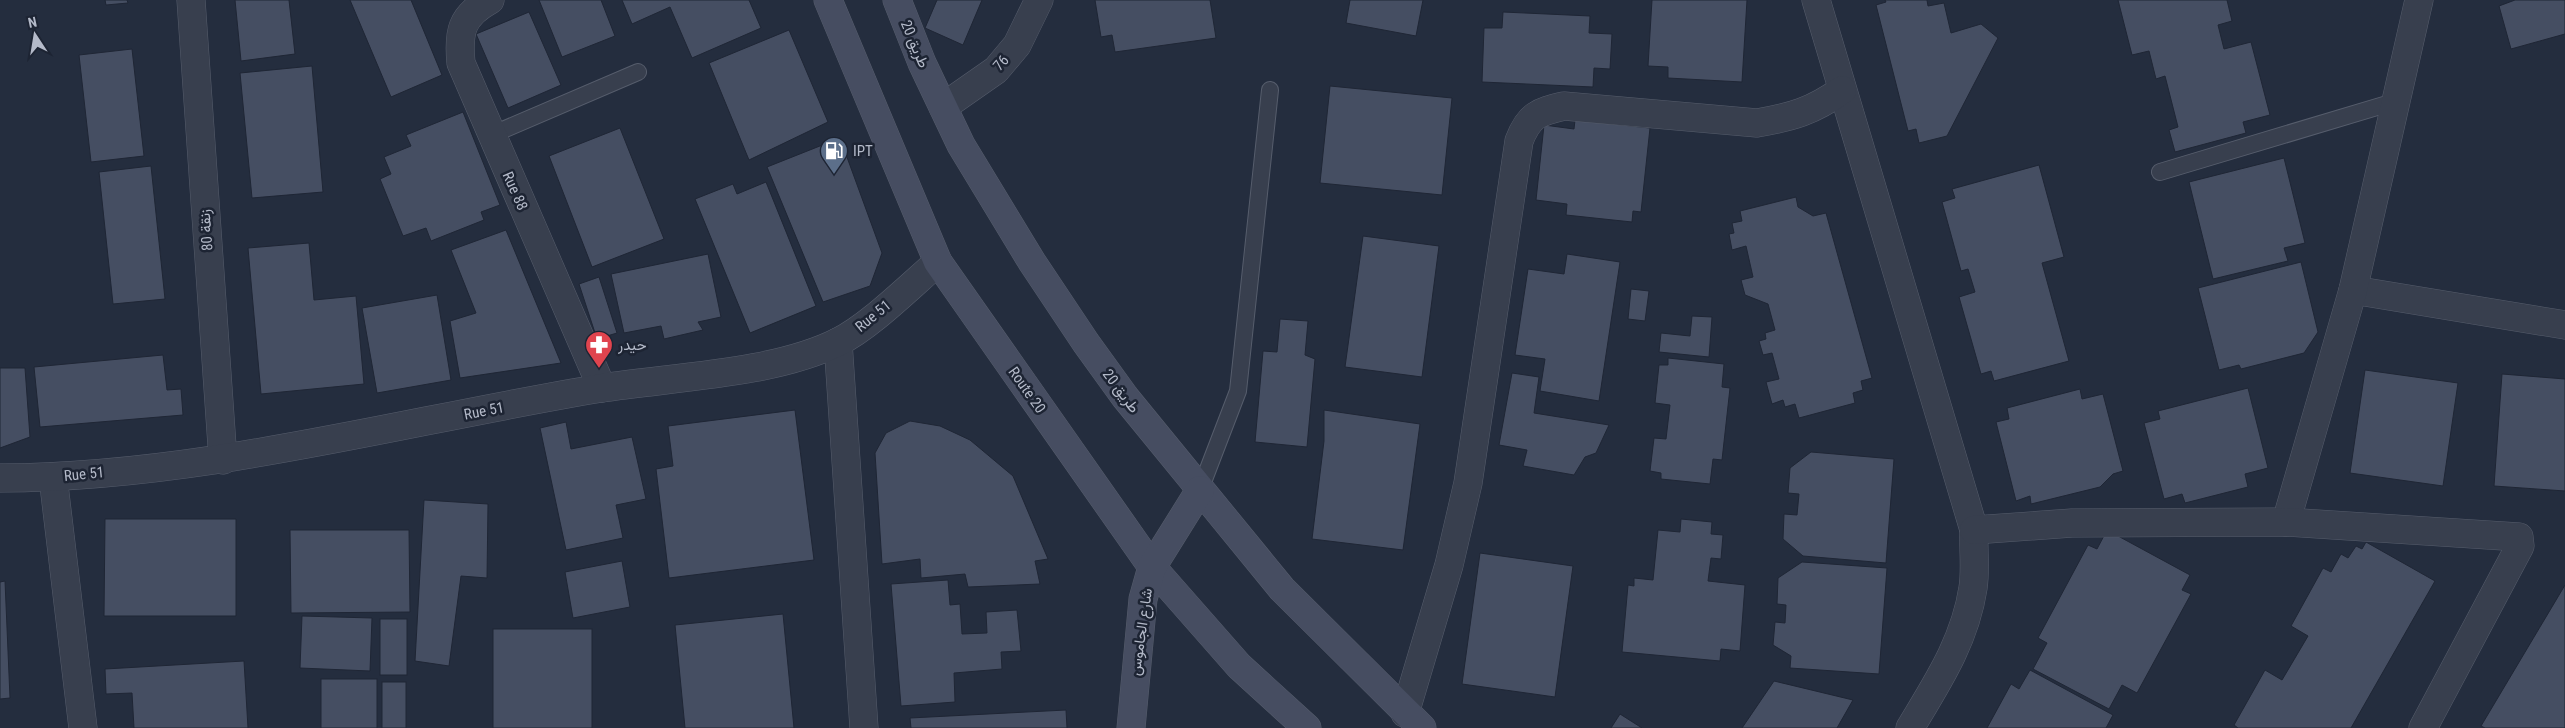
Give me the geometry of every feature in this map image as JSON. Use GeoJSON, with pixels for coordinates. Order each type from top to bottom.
{"type":"FeatureCollection","features":[{"type":"Feature","properties":{"kind":"main road","name":"Route 20"},"geometry":{"type":"LineString","coordinates":[[828,0],[938,262],[1152,567],[1239,666],[1307,728]]}},
{"type":"Feature","properties":{"kind":"main road","name":"طريق 20"},"geometry":{"type":"LineString","coordinates":[[897,0],[961,145],[991,196],[1086,343],[1200,490],[1282,589],[1413,720]]}},
{"type":"Feature","properties":{"kind":"main road","name":"شارع الجاموس"},"geometry":{"type":"LineString","coordinates":[[1131,728],[1142,599],[1152,567],[1200,490]]}},
{"type":"Feature","properties":{"kind":"street","name":"زنقة 80"},"geometry":{"type":"LineString","coordinates":[[191,0],[223,460]]}},
{"type":"Feature","properties":{"kind":"street","name":"Rue 88"},"geometry":{"type":"LineString","coordinates":[[490,0],[471,13],[462,27],[459,42],[461,63],[602,388]]}},
{"type":"Feature","properties":{"kind":"street","name":"76"},"geometry":{"type":"LineString","coordinates":[[943,107],[996,70],[1017,45],[1039,0]]}},
{"type":"Feature","properties":{"kind":"street"},"geometry":{"type":"LineString","coordinates":[[1816,0],[1974,530],[1973,586],[1966,624],[1952,658],[1910,728]]}},
{"type":"Feature","properties":{"kind":"street"},"geometry":{"type":"LineString","coordinates":[[2286,522],[2353,290],[2419,0]]}},
{"type":"Feature","properties":{"kind":"street"},"geometry":{"type":"LineString","coordinates":[[1413,720],[1468,483],[1519,141],[1526,123],[1542,111],[1564,106],[1757,123],[1784,118],[1820,106],[1842,90]]}},
{"type":"Feature","properties":{"kind":"street","name":"Rue 51"},"geometry":{"type":"LineString","coordinates":[[0,478],[53,477],[223,460],[602,388],[742,368],[784,360],[838,342],[873,317],[938,262]]}},
{"type":"Feature","properties":{"kind":"street"},"geometry":{"type":"LineString","coordinates":[[2353,290],[2565,325]]}},
{"type":"Feature","properties":{"kind":"street"},"geometry":{"type":"LineString","coordinates":[[838,342],[864,728]]}},
{"type":"Feature","properties":{"kind":"street"},"geometry":{"type":"LineString","coordinates":[[53,477],[83,728]]}},
{"type":"Feature","properties":{"kind":"street"},"geometry":{"type":"LineString","coordinates":[[1974,530],[2055,523],[2286,522],[2520,537],[2520,546],[2494,599],[2422,728]]}},
{"type":"Feature","properties":{"kind":"lane"},"geometry":{"type":"LineString","coordinates":[[491,135],[638,72]]}},
{"type":"Feature","properties":{"kind":"lane"},"geometry":{"type":"LineString","coordinates":[[1200,490],[1238,391],[1270,90]]}},
{"type":"Feature","properties":{"kind":"lane"},"geometry":{"type":"LineString","coordinates":[[2160,172],[2397,101]]}},
{"type":"Feature","properties":{"kind":"building"},"geometry":{"type":"Polygon","coordinates":[[[105,0],[127,0],[128,3],[106,5],[105,0]]]}},
{"type":"Feature","properties":{"kind":"building"},"geometry":{"type":"Polygon","coordinates":[[[235,0],[289,0],[295,54],[241,61],[235,0]]]}},
{"type":"Feature","properties":{"kind":"building"},"geometry":{"type":"Polygon","coordinates":[[[350,0],[411,0],[442,75],[391,97],[350,0]]]}},
{"type":"Feature","properties":{"kind":"building"},"geometry":{"type":"Polygon","coordinates":[[[539,0],[601,0],[615,36],[562,57],[539,0]]]}},
{"type":"Feature","properties":{"kind":"building"},"geometry":{"type":"Polygon","coordinates":[[[622,0],[749,0],[761,28],[692,58],[670,7],[632,24],[622,0]]]}},
{"type":"Feature","properties":{"kind":"building"},"geometry":{"type":"Polygon","coordinates":[[[937,0],[982,0],[963,45],[925,28],[937,0]]]}},
{"type":"Feature","properties":{"kind":"building"},"geometry":{"type":"Polygon","coordinates":[[[1095,0],[1210,0],[1216,38],[1115,52],[1112,35],[1101,37],[1095,0]]]}},
{"type":"Feature","properties":{"kind":"building"},"geometry":{"type":"Polygon","coordinates":[[[1350,0],[1423,0],[1416,36],[1346,23],[1350,0]]]}},
{"type":"Feature","properties":{"kind":"building"},"geometry":{"type":"Polygon","coordinates":[[[1652,0],[1747,0],[1742,82],[1668,78],[1668,67],[1648,66],[1652,0]]]}},
{"type":"Feature","properties":{"kind":"building"},"geometry":{"type":"Polygon","coordinates":[[[1885,0],[1927,0],[1928,6],[1944,3],[1951,33],[1981,24],[1998,38],[1947,136],[1919,143],[1916,129],[1908,131],[1876,5],[1886,2],[1885,0]]]}},
{"type":"Feature","properties":{"kind":"building"},"geometry":{"type":"Polygon","coordinates":[[[2118,0],[2227,0],[2232,21],[2218,25],[2224,49],[2251,42],[2270,115],[2243,122],[2246,133],[2175,152],[2169,130],[2178,127],[2165,76],[2156,79],[2149,51],[2132,55],[2118,0]]]}},
{"type":"Feature","properties":{"kind":"building"},"geometry":{"type":"Polygon","coordinates":[[[2515,0],[2565,0],[2565,34],[2511,49],[2499,6],[2515,0]]]}},
{"type":"Feature","properties":{"kind":"building"},"geometry":{"type":"Polygon","coordinates":[[[529,12],[561,85],[508,108],[476,34],[529,12]]]}},
{"type":"Feature","properties":{"kind":"building"},"geometry":{"type":"Polygon","coordinates":[[[1503,12],[1590,16],[1589,33],[1612,34],[1610,69],[1594,68],[1593,87],[1482,82],[1484,28],[1502,28],[1503,12]]]}},
{"type":"Feature","properties":{"kind":"building"},"geometry":{"type":"Polygon","coordinates":[[[789,30],[828,122],[749,160],[709,63],[789,30]]]}},
{"type":"Feature","properties":{"kind":"building"},"geometry":{"type":"Polygon","coordinates":[[[132,49],[144,156],[91,162],[79,55],[132,49]]]}},
{"type":"Feature","properties":{"kind":"building"},"geometry":{"type":"Polygon","coordinates":[[[312,66],[323,192],[252,198],[240,73],[312,66]]]}},
{"type":"Feature","properties":{"kind":"building"},"geometry":{"type":"Polygon","coordinates":[[[1330,86],[1452,98],[1442,195],[1320,183],[1330,86]]]}},
{"type":"Feature","properties":{"kind":"building"},"geometry":{"type":"Polygon","coordinates":[[[463,112],[500,205],[481,212],[484,220],[431,241],[426,228],[403,236],[380,179],[391,174],[384,157],[411,146],[406,135],[463,112]]]}},
{"type":"Feature","properties":{"kind":"building"},"geometry":{"type":"Polygon","coordinates":[[[1575,120],[1650,128],[1641,212],[1633,211],[1632,222],[1566,215],[1567,204],[1536,200],[1544,125],[1574,129],[1575,120]]]}},
{"type":"Feature","properties":{"kind":"building"},"geometry":{"type":"Polygon","coordinates":[[[620,128],[664,239],[592,267],[549,156],[620,128]]]}},
{"type":"Feature","properties":{"kind":"building"},"geometry":{"type":"Polygon","coordinates":[[[840,138],[882,253],[870,286],[823,302],[767,167],[840,138]]]}},
{"type":"Feature","properties":{"kind":"building"},"geometry":{"type":"Polygon","coordinates":[[[2284,158],[2305,243],[2284,248],[2288,261],[2213,279],[2189,182],[2284,158]]]}},
{"type":"Feature","properties":{"kind":"building"},"geometry":{"type":"Polygon","coordinates":[[[2039,165],[2064,257],[2042,263],[2069,361],[1994,381],[1991,371],[1981,374],[1959,297],[1975,292],[1968,269],[1961,271],[1942,202],[1955,198],[1952,189],[2039,165]]]}},
{"type":"Feature","properties":{"kind":"building"},"geometry":{"type":"Polygon","coordinates":[[[151,166],[165,299],[113,304],[99,172],[151,166]]]}},
{"type":"Feature","properties":{"kind":"building"},"geometry":{"type":"Polygon","coordinates":[[[766,182],[816,306],[750,333],[695,199],[733,184],[737,194],[766,182]]]}},
{"type":"Feature","properties":{"kind":"building"},"geometry":{"type":"Polygon","coordinates":[[[1796,197],[1798,207],[1813,216],[1826,213],[1872,378],[1861,381],[1863,390],[1853,393],[1855,403],[1799,418],[1795,404],[1785,407],[1783,400],[1772,404],[1766,382],[1779,379],[1772,353],[1763,355],[1759,341],[1766,339],[1765,333],[1775,330],[1768,304],[1745,295],[1741,280],[1753,277],[1746,246],[1732,250],[1729,234],[1734,233],[1732,223],[1742,221],[1740,211],[1796,197]]]}},
{"type":"Feature","properties":{"kind":"building"},"geometry":{"type":"Polygon","coordinates":[[[506,230],[561,363],[460,378],[450,321],[476,313],[451,250],[506,230]]]}},
{"type":"Feature","properties":{"kind":"building"},"geometry":{"type":"Polygon","coordinates":[[[1363,236],[1439,246],[1422,377],[1345,367],[1363,236]]]}},
{"type":"Feature","properties":{"kind":"building"},"geometry":{"type":"Polygon","coordinates":[[[309,243],[314,300],[356,296],[364,384],[261,394],[248,248],[309,243]]]}},
{"type":"Feature","properties":{"kind":"building"},"geometry":{"type":"Polygon","coordinates":[[[708,254],[721,317],[698,322],[703,330],[664,339],[661,326],[624,333],[611,274],[708,254]]]}},
{"type":"Feature","properties":{"kind":"building"},"geometry":{"type":"Polygon","coordinates":[[[1567,254],[1620,262],[1599,401],[1540,391],[1545,359],[1515,355],[1528,269],[1564,274],[1567,254]]]}},
{"type":"Feature","properties":{"kind":"building"},"geometry":{"type":"Polygon","coordinates":[[[2301,262],[2318,332],[2304,353],[2241,369],[2239,365],[2219,370],[2198,288],[2301,262]]]}},
{"type":"Feature","properties":{"kind":"building"},"geometry":{"type":"Polygon","coordinates":[[[599,277],[617,333],[597,339],[579,284],[599,277]]]}},
{"type":"Feature","properties":{"kind":"building"},"geometry":{"type":"Polygon","coordinates":[[[1631,289],[1649,291],[1645,321],[1628,319],[1631,289]]]}},
{"type":"Feature","properties":{"kind":"building"},"geometry":{"type":"Polygon","coordinates":[[[437,295],[451,380],[377,393],[362,308],[437,295]]]}},
{"type":"Feature","properties":{"kind":"building"},"geometry":{"type":"Polygon","coordinates":[[[1692,316],[1712,317],[1709,357],[1659,352],[1661,333],[1690,336],[1692,316]]]}},
{"type":"Feature","properties":{"kind":"building"},"geometry":{"type":"Polygon","coordinates":[[[1280,319],[1308,321],[1305,355],[1315,359],[1307,447],[1255,442],[1263,351],[1277,352],[1280,319]]]}},
{"type":"Feature","properties":{"kind":"building"},"geometry":{"type":"Polygon","coordinates":[[[163,355],[167,390],[181,389],[183,415],[40,427],[34,367],[163,355]]]}},
{"type":"Feature","properties":{"kind":"building"},"geometry":{"type":"Polygon","coordinates":[[[1668,358],[1724,364],[1722,387],[1730,388],[1722,460],[1713,459],[1710,484],[1661,479],[1661,473],[1650,471],[1654,438],[1666,439],[1670,405],[1655,403],[1659,365],[1668,365],[1668,358]]]}},
{"type":"Feature","properties":{"kind":"building"},"geometry":{"type":"Polygon","coordinates":[[[0,368],[25,368],[30,437],[0,448],[0,368]]]}},
{"type":"Feature","properties":{"kind":"building"},"geometry":{"type":"Polygon","coordinates":[[[2365,370],[2458,383],[2443,486],[2350,473],[2365,370]]]}},
{"type":"Feature","properties":{"kind":"building"},"geometry":{"type":"Polygon","coordinates":[[[1512,373],[1539,377],[1534,413],[1609,425],[1596,453],[1585,457],[1574,475],[1523,466],[1527,450],[1499,445],[1512,373]]]}},
{"type":"Feature","properties":{"kind":"building"},"geometry":{"type":"Polygon","coordinates":[[[2502,374],[2565,379],[2565,491],[2494,486],[2502,374]]]}},
{"type":"Feature","properties":{"kind":"building"},"geometry":{"type":"Polygon","coordinates":[[[2248,388],[2268,468],[2245,474],[2248,487],[2185,503],[2182,494],[2164,499],[2144,423],[2160,419],[2158,411],[2248,388]]]}},
{"type":"Feature","properties":{"kind":"building"},"geometry":{"type":"Polygon","coordinates":[[[2080,389],[2082,399],[2103,394],[2123,471],[2113,474],[2100,487],[2031,504],[2030,496],[2016,501],[1996,422],[2009,419],[2007,408],[2080,389]]]}},
{"type":"Feature","properties":{"kind":"building"},"geometry":{"type":"Polygon","coordinates":[[[795,410],[814,560],[669,578],[656,469],[673,466],[668,426],[795,410]]]}},
{"type":"Feature","properties":{"kind":"building"},"geometry":{"type":"Polygon","coordinates":[[[1324,410],[1420,424],[1403,550],[1312,539],[1324,441],[1324,410]]]}},
{"type":"Feature","properties":{"kind":"building"},"geometry":{"type":"Polygon","coordinates":[[[910,421],[940,426],[970,440],[1013,476],[1048,559],[1035,561],[1040,584],[968,587],[965,574],[921,578],[920,559],[882,564],[875,453],[886,433],[910,421]]]}},
{"type":"Feature","properties":{"kind":"building"},"geometry":{"type":"Polygon","coordinates":[[[566,422],[571,449],[632,437],[646,499],[616,505],[623,538],[566,550],[540,428],[566,422]]]}},
{"type":"Feature","properties":{"kind":"building"},"geometry":{"type":"Polygon","coordinates":[[[1811,452],[1894,459],[1886,563],[1803,556],[1783,539],[1784,514],[1797,515],[1799,494],[1788,493],[1790,468],[1811,452]]]}},
{"type":"Feature","properties":{"kind":"building"},"geometry":{"type":"Polygon","coordinates":[[[424,500],[488,504],[487,578],[461,576],[449,666],[415,661],[424,500]]]}},
{"type":"Feature","properties":{"kind":"building"},"geometry":{"type":"Polygon","coordinates":[[[105,519],[236,519],[236,616],[104,616],[105,519]]]}},
{"type":"Feature","properties":{"kind":"building"},"geometry":{"type":"Polygon","coordinates":[[[1681,519],[1712,522],[1711,534],[1723,535],[1721,559],[1711,558],[1708,581],[1745,585],[1740,651],[1721,649],[1720,661],[1622,652],[1628,585],[1634,586],[1634,578],[1653,580],[1658,530],[1680,532],[1681,519]]]}},
{"type":"Feature","properties":{"kind":"building"},"geometry":{"type":"Polygon","coordinates":[[[290,530],[409,530],[410,612],[291,613],[290,530]]]}},
{"type":"Feature","properties":{"kind":"building"},"geometry":{"type":"Polygon","coordinates":[[[2107,530],[2190,575],[2182,590],[2191,594],[2137,693],[2122,685],[2109,709],[2033,669],[2047,643],[2038,638],[2088,545],[2097,549],[2107,530]]]}},
{"type":"Feature","properties":{"kind":"building"},"geometry":{"type":"Polygon","coordinates":[[[2366,542],[2435,581],[2351,728],[2238,728],[2234,725],[2265,670],[2282,680],[2308,636],[2291,626],[2323,568],[2331,572],[2341,554],[2348,558],[2356,546],[2362,549],[2366,542]]]}},
{"type":"Feature","properties":{"kind":"building"},"geometry":{"type":"Polygon","coordinates":[[[1480,553],[1573,566],[1555,697],[1462,684],[1480,553]]]}},
{"type":"Feature","properties":{"kind":"building"},"geometry":{"type":"Polygon","coordinates":[[[622,561],[630,607],[573,618],[565,572],[622,561]]]}},
{"type":"Feature","properties":{"kind":"building"},"geometry":{"type":"Polygon","coordinates":[[[1802,562],[1887,568],[1879,674],[1790,668],[1791,656],[1773,645],[1775,622],[1785,623],[1786,605],[1777,604],[1778,578],[1802,562]]]}},
{"type":"Feature","properties":{"kind":"building"},"geometry":{"type":"Polygon","coordinates":[[[948,580],[950,605],[960,604],[962,634],[987,633],[986,612],[1017,610],[1021,651],[1001,652],[1002,669],[954,673],[955,702],[901,706],[891,584],[948,580]]]}},
{"type":"Feature","properties":{"kind":"building"},"geometry":{"type":"Polygon","coordinates":[[[5,581],[10,698],[0,699],[0,582],[5,581]]]}},
{"type":"Feature","properties":{"kind":"building"},"geometry":{"type":"Polygon","coordinates":[[[2565,585],[2565,728],[2485,728],[2481,726],[2565,585]]]}},
{"type":"Feature","properties":{"kind":"building"},"geometry":{"type":"Polygon","coordinates":[[[783,614],[794,728],[685,728],[675,625],[783,614]]]}},
{"type":"Feature","properties":{"kind":"building"},"geometry":{"type":"Polygon","coordinates":[[[302,616],[372,618],[370,671],[300,668],[302,616]]]}},
{"type":"Feature","properties":{"kind":"building"},"geometry":{"type":"Polygon","coordinates":[[[380,619],[407,619],[407,675],[380,675],[380,619]]]}},
{"type":"Feature","properties":{"kind":"building"},"geometry":{"type":"Polygon","coordinates":[[[493,629],[592,629],[592,728],[493,728],[493,629]]]}},
{"type":"Feature","properties":{"kind":"building"},"geometry":{"type":"Polygon","coordinates":[[[244,661],[248,728],[134,728],[132,693],[106,694],[105,669],[244,661]]]}},
{"type":"Feature","properties":{"kind":"building"},"geometry":{"type":"Polygon","coordinates":[[[2030,670],[2113,715],[2106,728],[1987,728],[2011,684],[2019,689],[2030,670]]]}},
{"type":"Feature","properties":{"kind":"building"},"geometry":{"type":"Polygon","coordinates":[[[321,679],[377,679],[377,728],[321,728],[321,679]]]}},
{"type":"Feature","properties":{"kind":"building"},"geometry":{"type":"Polygon","coordinates":[[[1774,681],[1853,700],[1837,728],[1742,728],[1774,681]]]}},
{"type":"Feature","properties":{"kind":"building"},"geometry":{"type":"Polygon","coordinates":[[[382,682],[406,682],[406,728],[382,728],[382,682]]]}},
{"type":"Feature","properties":{"kind":"building"},"geometry":{"type":"Polygon","coordinates":[[[1066,710],[1067,728],[911,728],[910,718],[1066,710]]]}},
{"type":"Feature","properties":{"kind":"building"},"geometry":{"type":"Polygon","coordinates":[[[1620,714],[1642,728],[1611,728],[1620,714]]]}},
{"type":"Feature","properties":{"kind":"place","name":"IPT"},"geometry":{"type":"Point","coordinates":[834,175]}},
{"type":"Feature","properties":{"kind":"place","name":"حيدر"},"geometry":{"type":"Point","coordinates":[599,369]}}]}
